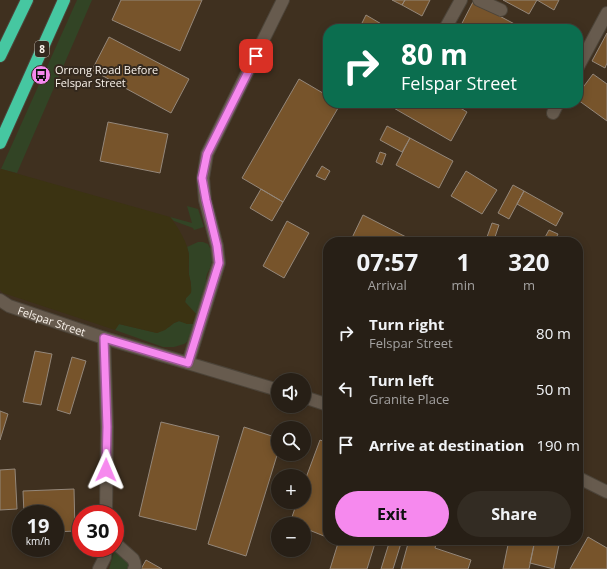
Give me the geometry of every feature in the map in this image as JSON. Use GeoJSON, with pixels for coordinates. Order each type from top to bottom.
{"type":"FeatureCollection","features":[{"type":"Feature","properties":{"kind":"highway"},"geometry":{"type":"LineString","coordinates":[[0,56],[27,0]]}},
{"type":"Feature","properties":{"kind":"highway","name":"8"},"geometry":{"type":"LineString","coordinates":[[0,143],[64,0]]}},
{"type":"Feature","properties":{"kind":"street"},"geometry":{"type":"LineString","coordinates":[[188,363],[219,263],[217,246],[202,178],[207,154],[283,0]]}},
{"type":"Feature","properties":{"kind":"street"},"geometry":{"type":"LineString","coordinates":[[448,24],[461,0]]}},
{"type":"Feature","properties":{"kind":"street"},"geometry":{"type":"LineString","coordinates":[[479,0],[501,10]]}},
{"type":"Feature","properties":{"kind":"street"},"geometry":{"type":"LineString","coordinates":[[583,58],[607,13]]}},
{"type":"Feature","properties":{"kind":"street","name":"Felspar Street"},"geometry":{"type":"LineString","coordinates":[[3,304],[104,338],[271,388]]}},
{"type":"Feature","properties":{"kind":"street"},"geometry":{"type":"LineString","coordinates":[[104,338],[107,427],[106,505]]}},
{"type":"Feature","properties":{"kind":"street"},"geometry":{"type":"LineString","coordinates":[[311,400],[323,404]]}},
{"type":"Feature","properties":{"kind":"street"},"geometry":{"type":"LineString","coordinates":[[583,480],[607,492]]}},
{"type":"Feature","properties":{"kind":"street"},"geometry":{"type":"LineString","coordinates":[[124,552],[135,563],[134,569]]}},
{"type":"Feature","properties":{"kind":"street"},"geometry":{"type":"LineString","coordinates":[[99,569],[105,557]]}},
{"type":"Feature","properties":{"kind":"shaded area"},"geometry":{"type":"Polygon","coordinates":[[[0,0],[607,0],[607,569],[0,569],[0,0]]]}},
{"type":"Feature","properties":{"kind":"green space"},"geometry":{"type":"Polygon","coordinates":[[[77,0],[92,0],[17,173],[1,169],[77,0]]]}},
{"type":"Feature","properties":{"kind":"green space"},"geometry":{"type":"Polygon","coordinates":[[[187,206],[198,209],[204,227],[194,230],[193,228],[174,221],[170,217],[192,223],[187,206]]]}},
{"type":"Feature","properties":{"kind":"green space"},"geometry":{"type":"Polygon","coordinates":[[[198,242],[208,244],[211,250],[212,261],[207,274],[206,289],[197,318],[196,314],[185,302],[189,295],[191,283],[189,275],[189,254],[187,247],[198,242]]]}},
{"type":"Feature","properties":{"kind":"green space"},"geometry":{"type":"Polygon","coordinates":[[[179,321],[189,324],[195,323],[187,342],[174,347],[163,347],[115,330],[119,324],[157,333],[179,321]]]}},
{"type":"Feature","properties":{"kind":"green space"},"geometry":{"type":"Polygon","coordinates":[[[113,557],[124,557],[131,563],[128,569],[109,569],[113,557]]]}},
{"type":"Feature","properties":{"kind":"sand"},"geometry":{"type":"Polygon","coordinates":[[[1,169],[170,217],[182,235],[187,246],[191,293],[186,298],[185,302],[196,314],[197,318],[195,323],[187,324],[179,321],[157,333],[119,324],[115,330],[3,293],[0,290],[1,169]]]}},
{"type":"Feature","properties":{"kind":"building"},"geometry":{"type":"Polygon","coordinates":[[[121,0],[202,0],[180,51],[112,20],[121,0]]]}},
{"type":"Feature","properties":{"kind":"building"},"geometry":{"type":"Polygon","coordinates":[[[392,0],[405,0],[402,5],[392,0]]]}},
{"type":"Feature","properties":{"kind":"building"},"geometry":{"type":"Polygon","coordinates":[[[405,0],[430,0],[422,16],[402,5],[405,0]]]}},
{"type":"Feature","properties":{"kind":"building"},"geometry":{"type":"Polygon","coordinates":[[[503,0],[537,0],[529,14],[503,0]]]}},
{"type":"Feature","properties":{"kind":"building"},"geometry":{"type":"Polygon","coordinates":[[[537,0],[559,0],[554,10],[537,0]]]}},
{"type":"Feature","properties":{"kind":"building"},"geometry":{"type":"Polygon","coordinates":[[[473,2],[515,24],[462,24],[473,2]]]}},
{"type":"Feature","properties":{"kind":"building"},"geometry":{"type":"Polygon","coordinates":[[[366,15],[381,24],[362,24],[366,15]]]}},
{"type":"Feature","properties":{"kind":"building"},"geometry":{"type":"Polygon","coordinates":[[[607,33],[607,63],[605,68],[592,61],[607,33]]]}},
{"type":"Feature","properties":{"kind":"building"},"geometry":{"type":"Polygon","coordinates":[[[109,37],[189,79],[171,113],[92,70],[109,37]]]}},
{"type":"Feature","properties":{"kind":"building"},"geometry":{"type":"Polygon","coordinates":[[[593,74],[607,84],[607,121],[583,104],[583,87],[593,74]]]}},
{"type":"Feature","properties":{"kind":"building"},"geometry":{"type":"Polygon","coordinates":[[[299,79],[323,93],[323,108],[338,108],[283,202],[242,178],[299,79]]]}},
{"type":"Feature","properties":{"kind":"building"},"geometry":{"type":"Polygon","coordinates":[[[394,108],[460,108],[467,112],[451,141],[394,108]]]}},
{"type":"Feature","properties":{"kind":"building"},"geometry":{"type":"Polygon","coordinates":[[[108,122],[168,134],[160,173],[100,161],[108,122]]]}},
{"type":"Feature","properties":{"kind":"building"},"geometry":{"type":"Polygon","coordinates":[[[387,126],[410,138],[402,152],[380,140],[387,126]]]}},
{"type":"Feature","properties":{"kind":"building"},"geometry":{"type":"Polygon","coordinates":[[[410,138],[453,161],[439,188],[396,165],[410,138]]]}},
{"type":"Feature","properties":{"kind":"building"},"geometry":{"type":"Polygon","coordinates":[[[380,152],[386,154],[382,165],[376,162],[380,152]]]}},
{"type":"Feature","properties":{"kind":"building"},"geometry":{"type":"Polygon","coordinates":[[[322,166],[330,171],[325,180],[316,176],[322,166]]]}},
{"type":"Feature","properties":{"kind":"building"},"geometry":{"type":"Polygon","coordinates":[[[466,171],[497,190],[482,214],[451,196],[466,171]]]}},
{"type":"Feature","properties":{"kind":"building"},"geometry":{"type":"Polygon","coordinates":[[[513,185],[524,191],[509,219],[498,213],[513,185]]]}},
{"type":"Feature","properties":{"kind":"building"},"geometry":{"type":"Polygon","coordinates":[[[261,189],[283,202],[272,221],[250,208],[261,189]]]}},
{"type":"Feature","properties":{"kind":"building"},"geometry":{"type":"Polygon","coordinates":[[[524,191],[563,213],[556,226],[517,204],[524,191]]]}},
{"type":"Feature","properties":{"kind":"building"},"geometry":{"type":"Polygon","coordinates":[[[363,215],[406,237],[352,237],[363,215]]]}},
{"type":"Feature","properties":{"kind":"building"},"geometry":{"type":"Polygon","coordinates":[[[287,221],[309,233],[284,278],[263,266],[287,221]]]}},
{"type":"Feature","properties":{"kind":"building"},"geometry":{"type":"Polygon","coordinates":[[[492,223],[499,225],[495,237],[487,237],[492,223]]]}},
{"type":"Feature","properties":{"kind":"building"},"geometry":{"type":"Polygon","coordinates":[[[549,230],[558,234],[556,237],[545,237],[549,230]]]}},
{"type":"Feature","properties":{"kind":"building"},"geometry":{"type":"Polygon","coordinates":[[[35,351],[52,354],[41,405],[23,402],[35,351]]]}},
{"type":"Feature","properties":{"kind":"building"},"geometry":{"type":"Polygon","coordinates":[[[72,357],[86,361],[70,414],[57,410],[72,357]]]}},
{"type":"Feature","properties":{"kind":"building"},"geometry":{"type":"Polygon","coordinates":[[[0,411],[8,414],[0,440],[0,411]]]}},
{"type":"Feature","properties":{"kind":"building"},"geometry":{"type":"Polygon","coordinates":[[[161,422],[219,436],[196,530],[139,516],[161,422]]]}},
{"type":"Feature","properties":{"kind":"building"},"geometry":{"type":"Polygon","coordinates":[[[244,427],[271,436],[271,461],[275,461],[273,469],[271,469],[271,475],[246,556],[208,544],[244,427]]]}},
{"type":"Feature","properties":{"kind":"building"},"geometry":{"type":"Polygon","coordinates":[[[320,440],[323,441],[323,536],[311,531],[311,517],[292,517],[295,509],[311,509],[311,469],[309,469],[320,440]]]}},
{"type":"Feature","properties":{"kind":"building"},"geometry":{"type":"Polygon","coordinates":[[[15,469],[17,505],[12,505],[12,509],[0,510],[0,470],[15,469]]]}},
{"type":"Feature","properties":{"kind":"building"},"geometry":{"type":"Polygon","coordinates":[[[74,489],[74,505],[72,505],[72,531],[64,532],[64,505],[24,505],[23,491],[74,489]]]}},
{"type":"Feature","properties":{"kind":"building"},"geometry":{"type":"Polygon","coordinates":[[[588,537],[607,548],[607,569],[570,569],[588,537]]]}},
{"type":"Feature","properties":{"kind":"building"},"geometry":{"type":"Polygon","coordinates":[[[337,545],[374,545],[367,569],[330,569],[337,545]]]}},
{"type":"Feature","properties":{"kind":"building"},"geometry":{"type":"Polygon","coordinates":[[[388,545],[400,545],[393,569],[381,569],[388,545]]]}},
{"type":"Feature","properties":{"kind":"building"},"geometry":{"type":"Polygon","coordinates":[[[408,545],[436,545],[435,548],[471,560],[468,569],[401,569],[408,545]]]}},
{"type":"Feature","properties":{"kind":"building"},"geometry":{"type":"Polygon","coordinates":[[[508,545],[534,545],[529,569],[503,569],[508,545]]]}},
{"type":"Feature","properties":{"kind":"building"},"geometry":{"type":"Polygon","coordinates":[[[534,545],[559,545],[554,569],[530,563],[534,545]]]}},
{"type":"Feature","properties":{"kind":"building"},"geometry":{"type":"Polygon","coordinates":[[[146,560],[162,569],[141,569],[146,560]]]}},
{"type":"Feature","properties":{"kind":"place","name":"Orrong Road Before Felspar Street"},"geometry":{"type":"Point","coordinates":[41,75]}},
{"type":"Feature","properties":{"kind":"route"},"geometry":{"type":"LineString","coordinates":[[106,470],[107,427],[104,338],[188,363],[219,263],[217,246],[202,178],[207,154],[256,56]]}}]}
